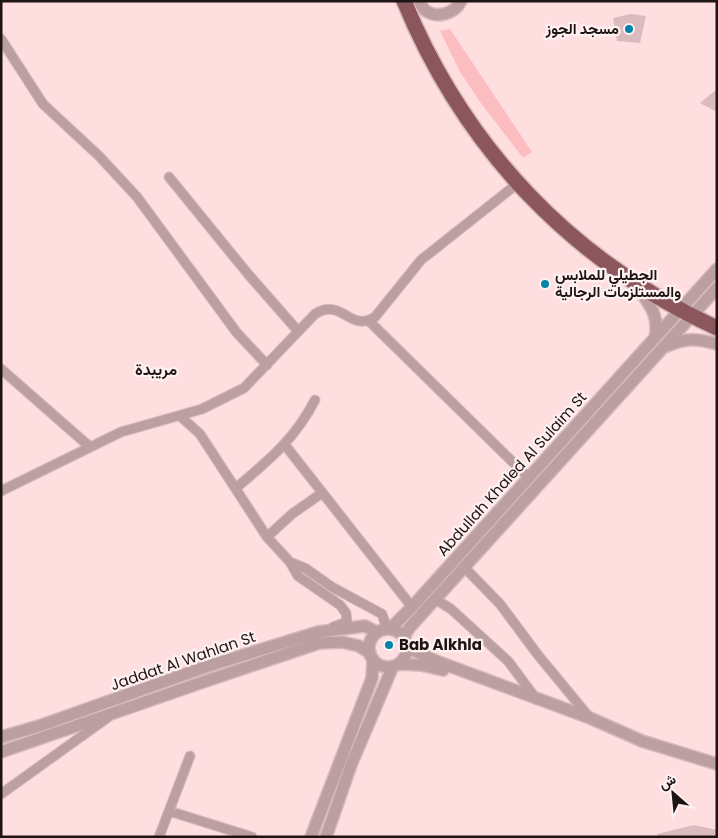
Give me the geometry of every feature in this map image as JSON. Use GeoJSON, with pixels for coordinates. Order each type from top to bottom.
{"type":"FeatureCollection","features":[{"type":"Feature","properties":{"kind":"highway"},"geometry":{"type":"LineString","coordinates":[[404,1],[434,63],[468,121],[518,184],[546,213],[586,249],[634,282],[686,313],[717,328]]}},
{"type":"Feature","properties":{"kind":"street"},"geometry":{"type":"LineString","coordinates":[[419,1],[426,11],[441,15],[458,7],[461,1]]}},
{"type":"Feature","properties":{"kind":"street"},"geometry":{"type":"LineString","coordinates":[[1,39],[43,104],[99,156],[138,197],[237,333],[267,364]]}},
{"type":"Feature","properties":{"kind":"street"},"geometry":{"type":"LineString","coordinates":[[169,178],[298,331]]}},
{"type":"Feature","properties":{"kind":"street"},"geometry":{"type":"LineString","coordinates":[[1,491],[121,432],[202,409],[244,388],[315,314],[323,309],[333,308],[362,323],[369,321],[375,317],[421,260],[518,184]]}},
{"type":"Feature","properties":{"kind":"street"},"geometry":{"type":"LineString","coordinates":[[717,269],[712,280],[717,282]]}},
{"type":"Feature","properties":{"kind":"street","name":"Abdullah Khaled Al Sulaim St"},"geometry":{"type":"LineString","coordinates":[[405,642],[435,599],[663,348],[717,269]]}},
{"type":"Feature","properties":{"kind":"street"},"geometry":{"type":"LineString","coordinates":[[634,282],[654,313],[658,324],[655,338]]}},
{"type":"Feature","properties":{"kind":"street","name":"Abdullah Khaled Al Sulaim St"},"geometry":{"type":"LineString","coordinates":[[384,630],[412,607],[655,338],[717,288]]}},
{"type":"Feature","properties":{"kind":"street"},"geometry":{"type":"LineString","coordinates":[[369,321],[529,478]]}},
{"type":"Feature","properties":{"kind":"street","name":"Abdullah Khaled Al Sulaim St"},"geometry":{"type":"LineString","coordinates":[[663,348],[684,339],[704,340],[717,344]]}},
{"type":"Feature","properties":{"kind":"street"},"geometry":{"type":"LineString","coordinates":[[1,369],[90,447]]}},
{"type":"Feature","properties":{"kind":"street"},"geometry":{"type":"LineString","coordinates":[[236,488],[285,445],[305,420],[316,400]]}},
{"type":"Feature","properties":{"kind":"street"},"geometry":{"type":"LineString","coordinates":[[180,416],[200,434],[267,537],[290,562],[298,576],[340,605],[346,613],[346,622],[318,632]]}},
{"type":"Feature","properties":{"kind":"street"},"geometry":{"type":"LineString","coordinates":[[285,445],[412,607]]}},
{"type":"Feature","properties":{"kind":"street"},"geometry":{"type":"LineString","coordinates":[[267,537],[292,514],[322,493]]}},
{"type":"Feature","properties":{"kind":"street"},"geometry":{"type":"LineString","coordinates":[[290,562],[305,568],[332,587],[382,614],[384,630]]}},
{"type":"Feature","properties":{"kind":"street"},"geometry":{"type":"LineString","coordinates":[[464,567],[500,604],[538,655],[590,718]]}},
{"type":"Feature","properties":{"kind":"street"},"geometry":{"type":"LineString","coordinates":[[435,599],[451,610],[508,661],[538,700]]}},
{"type":"Feature","properties":{"kind":"street","name":"Jaddat Al Wahlan St"},"geometry":{"type":"LineString","coordinates":[[1,737],[48,723],[208,666],[318,632],[364,626],[384,630]]}},
{"type":"Feature","properties":{"kind":"street"},"geometry":{"type":"LineString","coordinates":[[311,837],[372,678],[370,642],[384,630],[395,630],[405,642],[421,655],[590,718],[642,740],[717,764]]}},
{"type":"Feature","properties":{"kind":"street","name":"Jaddat Al Wahlan St"},"geometry":{"type":"LineString","coordinates":[[1,752],[320,643],[342,642],[359,646],[371,656]]}},
{"type":"Feature","properties":{"kind":"street"},"geometry":{"type":"LineString","coordinates":[[326,837],[352,765],[395,665],[405,656],[405,642]]}},
{"type":"Feature","properties":{"kind":"street"},"geometry":{"type":"LineString","coordinates":[[371,656],[382,666],[421,665],[482,678]]}},
{"type":"Feature","properties":{"kind":"street"},"geometry":{"type":"LineString","coordinates":[[1,794],[113,713]]}},
{"type":"Feature","properties":{"kind":"street"},"geometry":{"type":"LineString","coordinates":[[159,837],[190,756]]}},
{"type":"Feature","properties":{"kind":"street"},"geometry":{"type":"LineString","coordinates":[[169,811],[252,837]]}},
{"type":"Feature","properties":{"kind":"shaded area"},"geometry":{"type":"Polygon","coordinates":[[[450,29],[532,152],[523,158],[483,106],[460,72],[440,31],[450,29]]]}},
{"type":"Feature","properties":{"kind":"building","name":"مسجد الجوز"},"geometry":{"type":"Polygon","coordinates":[[[631,14],[646,16],[640,43],[617,41],[613,18],[631,14]]]}},
{"type":"Feature","properties":{"kind":"building"},"geometry":{"type":"Polygon","coordinates":[[[717,89],[717,112],[700,103],[717,89]]]}},
{"type":"Feature","properties":{"kind":"building"},"geometry":{"type":"Polygon","coordinates":[[[694,825],[717,830],[717,837],[658,837],[657,834],[694,825]]]}},
{"type":"Feature","properties":{"kind":"place","name":"مسجد الجوز"},"geometry":{"type":"Point","coordinates":[629,29]}},
{"type":"Feature","properties":{"kind":"place","name":"الجطيلي للملابس والمستلزمات الرجالية"},"geometry":{"type":"Point","coordinates":[545,284]}},
{"type":"Feature","properties":{"kind":"place","name":"Bab Alkhla"},"geometry":{"type":"Point","coordinates":[389,645]}},
{"type":"Feature","properties":{"kind":"district","name":"مريبدة"},"geometry":{"type":"Point","coordinates":[156,369]}}]}
